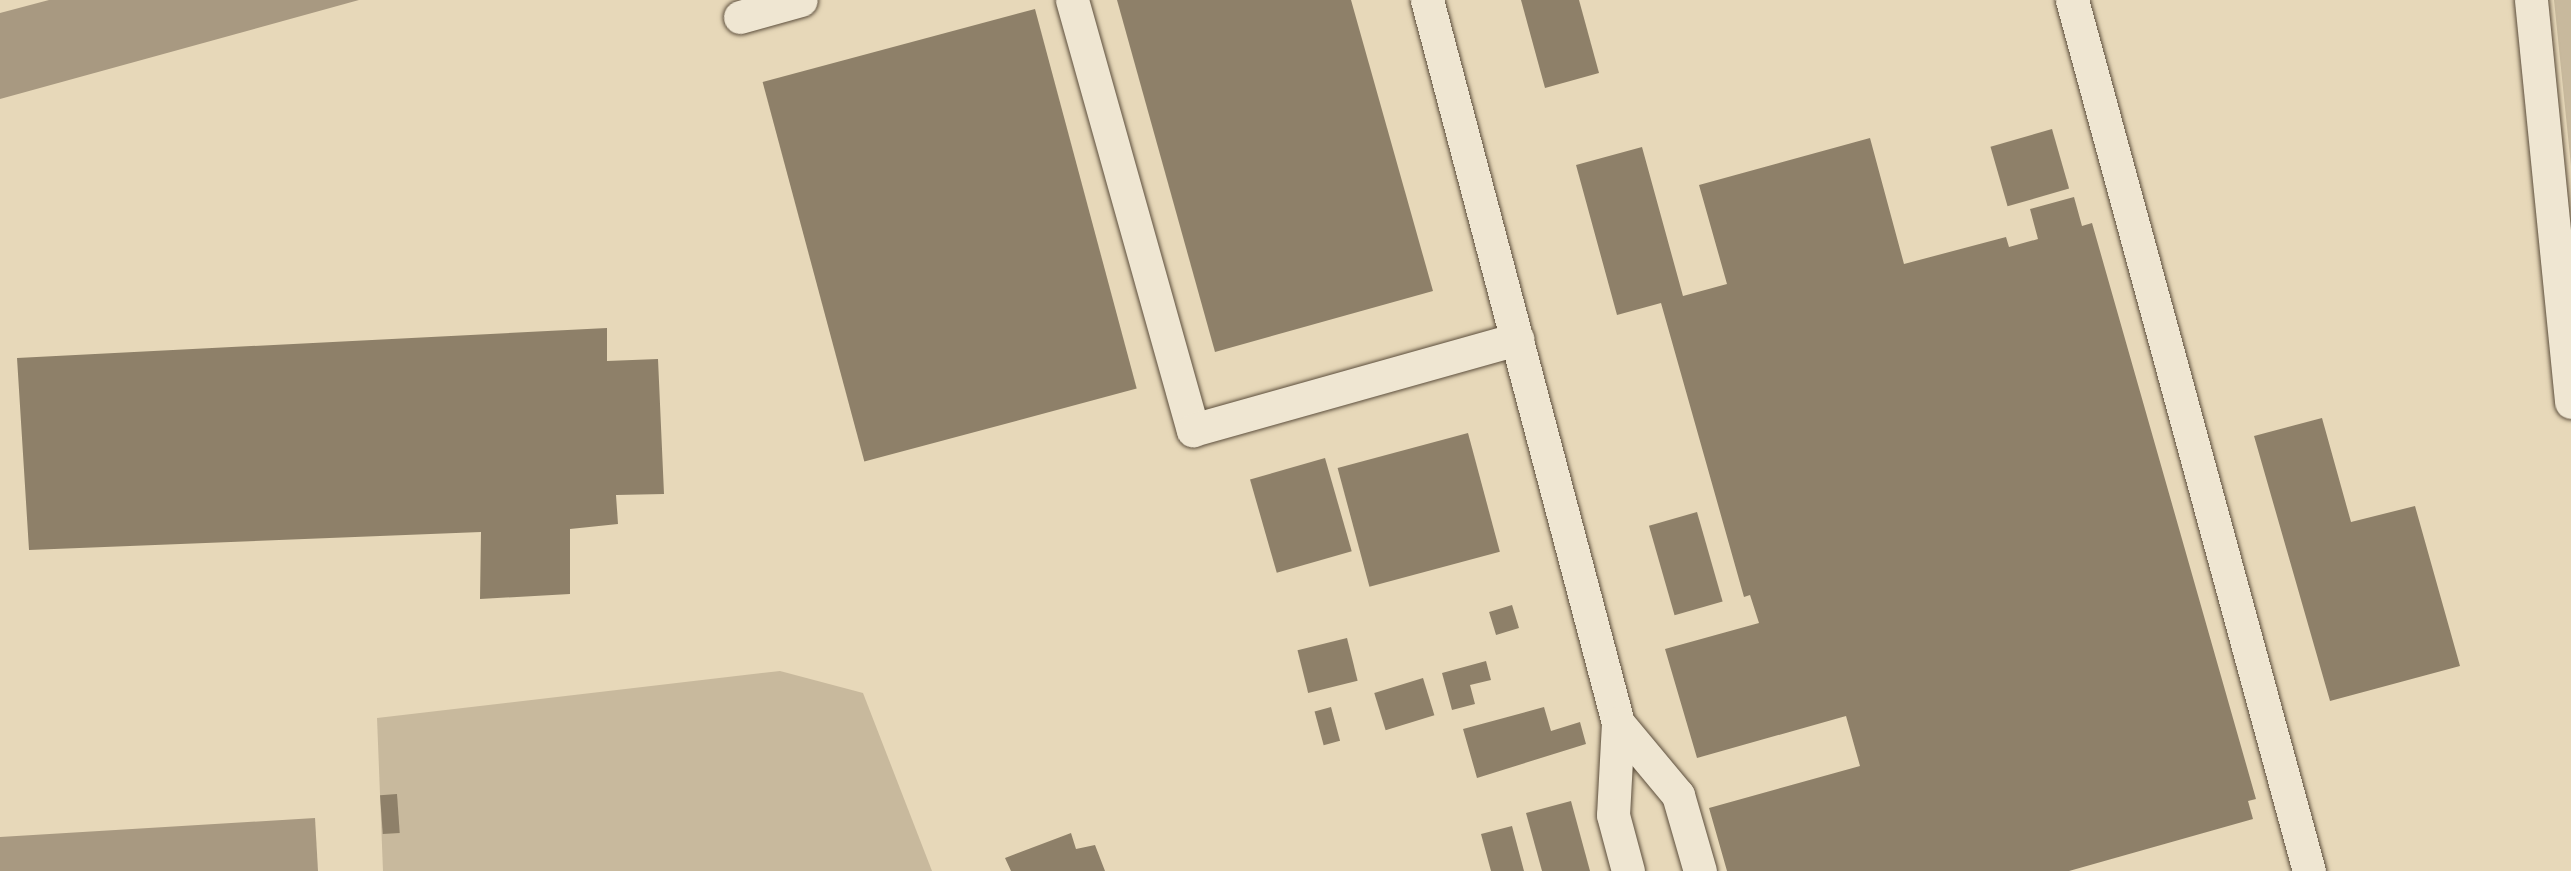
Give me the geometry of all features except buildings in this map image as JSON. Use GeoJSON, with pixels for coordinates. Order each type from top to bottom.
{"type":"FeatureCollection","features":[{"type":"Feature","properties":{"kind":"street"},"geometry":{"type":"LineString","coordinates":[[740,17],[801,0]]}},
{"type":"Feature","properties":{"kind":"street"},"geometry":{"type":"LineString","coordinates":[[1072,0],[1193,430],[1517,339]]}},
{"type":"Feature","properties":{"kind":"street"},"geometry":{"type":"LineString","coordinates":[[1427,0],[1618,723],[1613,815],[1628,871]]}},
{"type":"Feature","properties":{"kind":"street"},"geometry":{"type":"LineString","coordinates":[[2072,0],[2309,871]]}},
{"type":"Feature","properties":{"kind":"street"},"geometry":{"type":"LineString","coordinates":[[2531,0],[2571,402]]}},
{"type":"Feature","properties":{"kind":"street"},"geometry":{"type":"LineString","coordinates":[[1618,723],[1678,795],[1700,871]]}},
{"type":"Feature","properties":{"kind":"shaded area"},"geometry":{"type":"Polygon","coordinates":[[[49,0],[359,0],[0,99],[0,13],[49,0]]]}},
{"type":"Feature","properties":{"kind":"shaded area"},"geometry":{"type":"Polygon","coordinates":[[[2554,0],[2571,0],[2571,166],[2554,0]]]}},
{"type":"Feature","properties":{"kind":"shaded area"},"geometry":{"type":"Polygon","coordinates":[[[780,671],[863,693],[932,871],[383,871],[377,718],[780,671]]]}},
{"type":"Feature","properties":{"kind":"shaded area"},"geometry":{"type":"Polygon","coordinates":[[[315,818],[318,871],[0,871],[0,837],[315,818]]]}}]}
